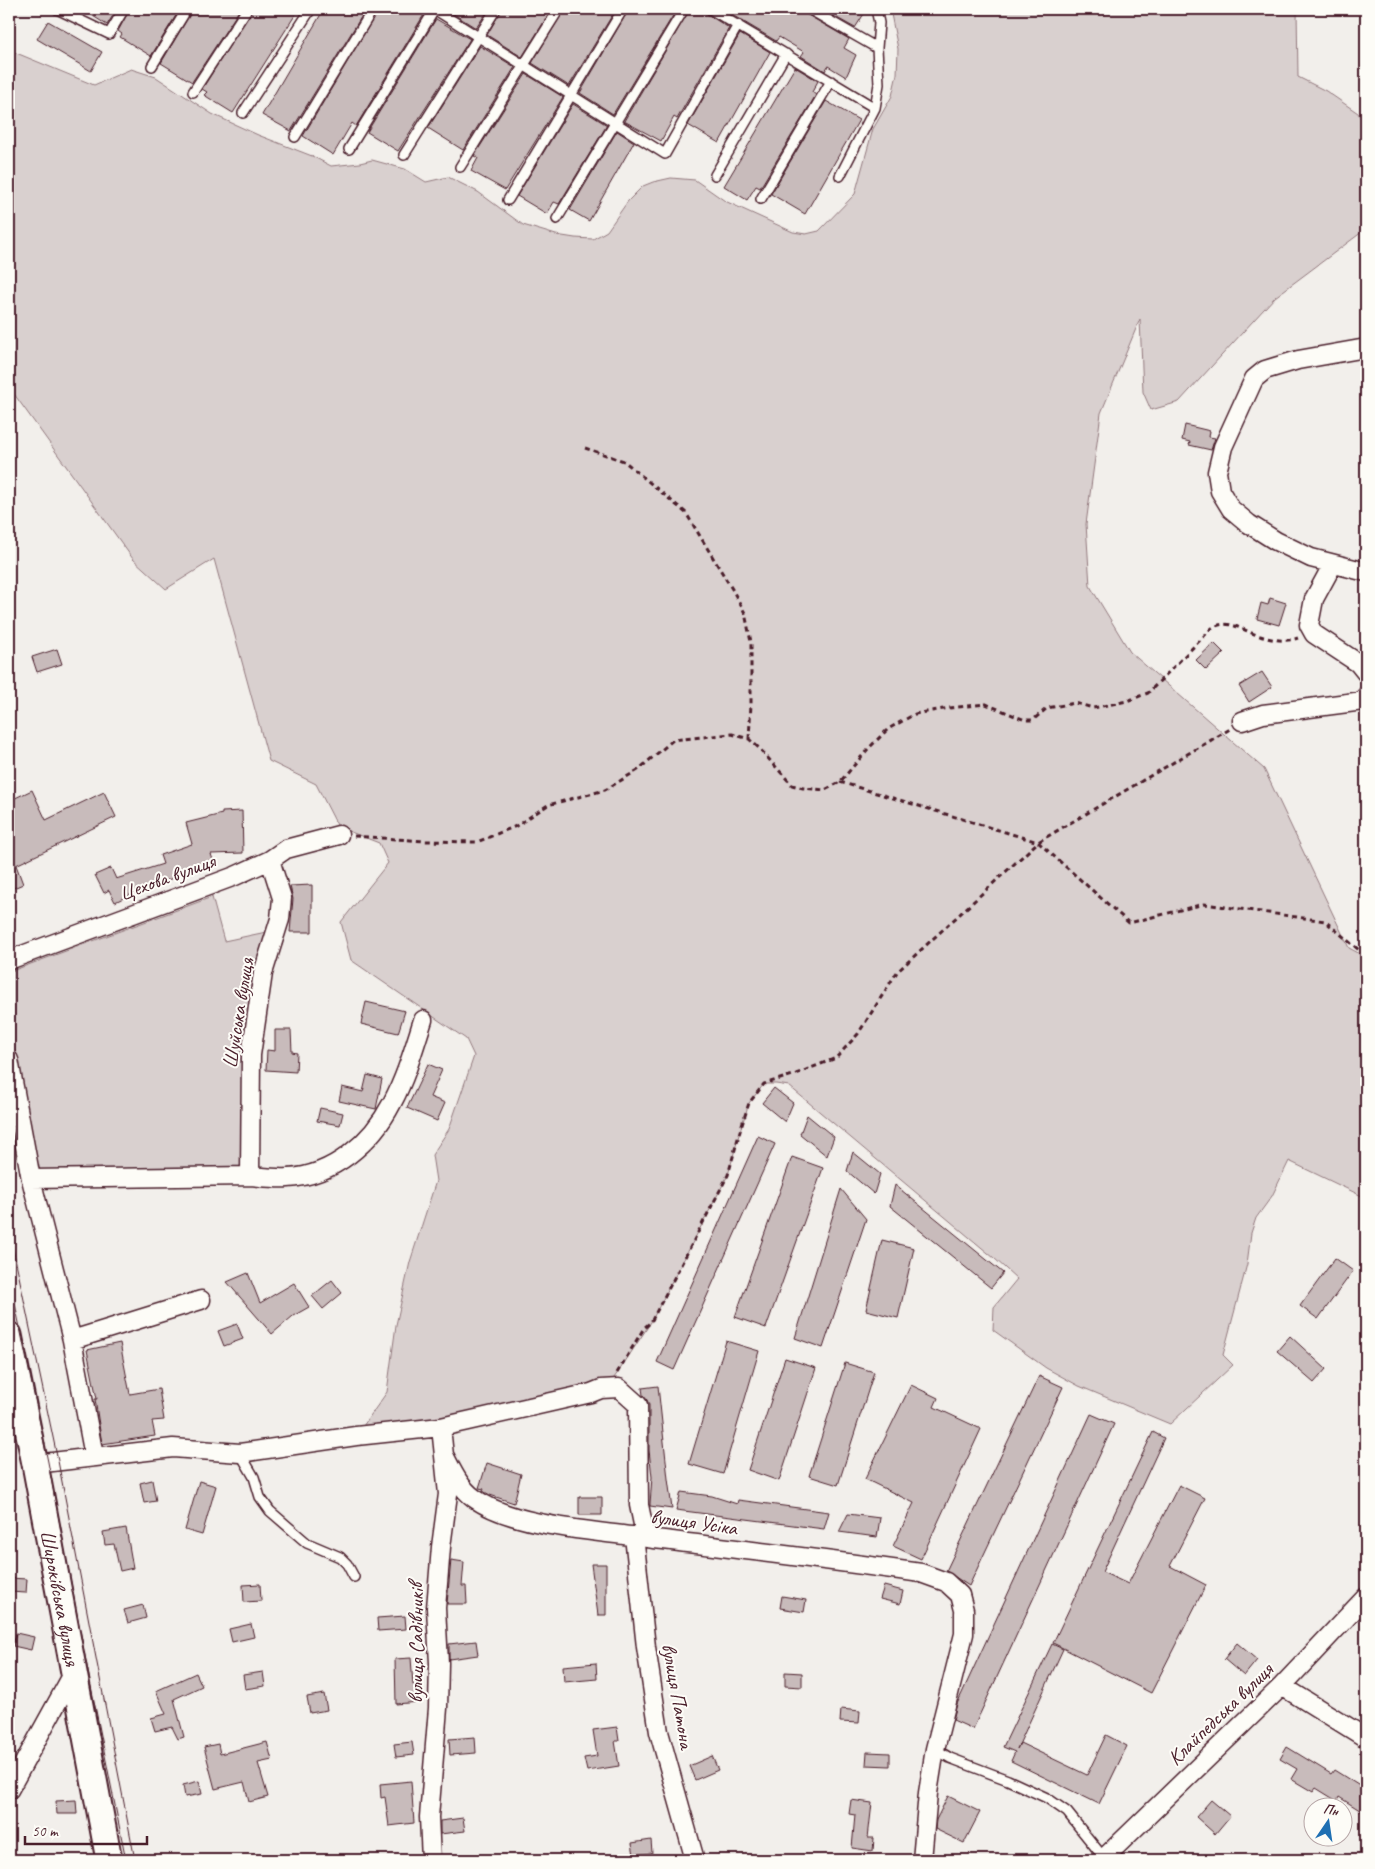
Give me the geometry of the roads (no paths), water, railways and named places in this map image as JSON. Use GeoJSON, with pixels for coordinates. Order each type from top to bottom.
{"type":"FeatureCollection","features":[{"type":"Feature","properties":{"kind":"main road","name":"Широківська вулиця"},"geometry":{"type":"LineString","coordinates":[[9,1335],[109,1860]]}},
{"type":"Feature","properties":{"kind":"street"},"geometry":{"type":"LineString","coordinates":[[1366,348],[1298,360],[1265,370],[1254,379],[1223,447],[1217,472],[1220,491],[1231,509],[1249,524],[1276,541],[1310,558],[1361,571],[1366,555]]}},
{"type":"Feature","properties":{"kind":"street"},"geometry":{"type":"LineString","coordinates":[[1332,564],[1314,599],[1309,625],[1314,634],[1358,663],[1366,673]]}},
{"type":"Feature","properties":{"kind":"street"},"geometry":{"type":"LineString","coordinates":[[1242,722],[1263,714],[1363,701],[1366,696]]}},
{"type":"Feature","properties":{"kind":"street","name":"Цехова вулиця"},"geometry":{"type":"LineString","coordinates":[[9,960],[235,876],[270,860],[286,849],[339,835]]}},
{"type":"Feature","properties":{"kind":"street","name":"Шуйська вулиця"},"geometry":{"type":"LineString","coordinates":[[250,1176],[251,1055],[263,974],[280,919],[282,898],[270,860]]}},
{"type":"Feature","properties":{"kind":"street"},"geometry":{"type":"LineString","coordinates":[[31,1180],[250,1176],[288,1178],[314,1173],[336,1164],[360,1147],[392,1105],[406,1074],[423,1020]]}},
{"type":"Feature","properties":{"kind":"street"},"geometry":{"type":"LineString","coordinates":[[9,1060],[31,1180],[72,1340],[94,1456]]}},
{"type":"Feature","properties":{"kind":"street"},"geometry":{"type":"LineString","coordinates":[[72,1340],[201,1300]]}},
{"type":"Feature","properties":{"kind":"street"},"geometry":{"type":"LineString","coordinates":[[35,1464],[173,1448],[240,1453],[356,1436],[441,1427],[591,1393],[601,1389],[619,1388],[638,1406],[639,1505],[645,1534],[653,1539]]}},
{"type":"Feature","properties":{"kind":"street","name":"вулиця Садівників"},"geometry":{"type":"LineString","coordinates":[[431,1860],[429,1817],[438,1708],[439,1663],[436,1608],[440,1547],[448,1494],[441,1427]]}},
{"type":"Feature","properties":{"kind":"street","name":"вулиця Усіка"},"geometry":{"type":"LineString","coordinates":[[444,1454],[459,1484],[474,1498],[502,1512],[537,1522],[653,1539],[921,1573],[946,1582],[960,1595],[964,1610],[964,1634],[935,1749]]}},
{"type":"Feature","properties":{"kind":"street","name":"вулиця Патона"},"geometry":{"type":"LineString","coordinates":[[634,1536],[646,1646],[659,1732],[695,1860]]}},
{"type":"Feature","properties":{"kind":"street","name":"Клайпедська вулиця"},"geometry":{"type":"LineString","coordinates":[[1103,1859],[1282,1686],[1366,1597]]}},
{"type":"Feature","properties":{"kind":"street"},"geometry":{"type":"LineString","coordinates":[[9,1790],[74,1672]]}},
{"type":"Feature","properties":{"kind":"street"},"geometry":{"type":"LineString","coordinates":[[1282,1686],[1366,1738]]}},
{"type":"Feature","properties":{"kind":"street"},"geometry":{"type":"LineString","coordinates":[[922,1860],[928,1793],[935,1749]]}},
{"type":"Feature","properties":{"kind":"lane"},"geometry":{"type":"LineString","coordinates":[[61,10],[108,34],[124,9]]}},
{"type":"Feature","properties":{"kind":"lane"},"geometry":{"type":"LineString","coordinates":[[152,66],[187,9]]}},
{"type":"Feature","properties":{"kind":"lane"},"geometry":{"type":"LineString","coordinates":[[193,92],[247,9]]}},
{"type":"Feature","properties":{"kind":"lane"},"geometry":{"type":"LineString","coordinates":[[244,113],[311,9]]}},
{"type":"Feature","properties":{"kind":"lane"},"geometry":{"type":"LineString","coordinates":[[295,137],[373,9]]}},
{"type":"Feature","properties":{"kind":"lane"},"geometry":{"type":"LineString","coordinates":[[350,149],[435,9],[665,154],[738,25]]}},
{"type":"Feature","properties":{"kind":"lane"},"geometry":{"type":"LineString","coordinates":[[404,155],[496,9]]}},
{"type":"Feature","properties":{"kind":"lane"},"geometry":{"type":"LineString","coordinates":[[460,167],[559,9]]}},
{"type":"Feature","properties":{"kind":"lane"},"geometry":{"type":"LineString","coordinates":[[508,200],[623,9]]}},
{"type":"Feature","properties":{"kind":"lane"},"geometry":{"type":"LineString","coordinates":[[557,219],[684,9]]}},
{"type":"Feature","properties":{"kind":"lane"},"geometry":{"type":"LineString","coordinates":[[710,9],[876,108]]}},
{"type":"Feature","properties":{"kind":"lane"},"geometry":{"type":"LineString","coordinates":[[810,9],[877,48]]}},
{"type":"Feature","properties":{"kind":"lane"},"geometry":{"type":"LineString","coordinates":[[840,176],[876,108],[879,84],[877,48],[879,23],[876,9]]}},
{"type":"Feature","properties":{"kind":"lane"},"geometry":{"type":"LineString","coordinates":[[715,175],[786,54]]}},
{"type":"Feature","properties":{"kind":"lane"},"geometry":{"type":"LineString","coordinates":[[761,199],[831,80]]}},
{"type":"Feature","properties":{"kind":"lane"},"geometry":{"type":"LineString","coordinates":[[240,1453],[254,1477],[260,1497],[270,1512],[307,1544],[340,1557],[348,1564],[354,1577]]}},
{"type":"Feature","properties":{"kind":"lane"},"geometry":{"type":"LineString","coordinates":[[935,1749],[950,1758],[999,1776],[1047,1798],[1067,1812],[1103,1859]]}},
{"type":"Feature","properties":{"kind":"tram line"},"geometry":{"type":"LineString","coordinates":[[9,1229],[58,1461],[135,1860]]}},
{"type":"Feature","properties":{"kind":"tram line"},"geometry":{"type":"LineString","coordinates":[[9,1275],[48,1462],[126,1860]]}}]}
